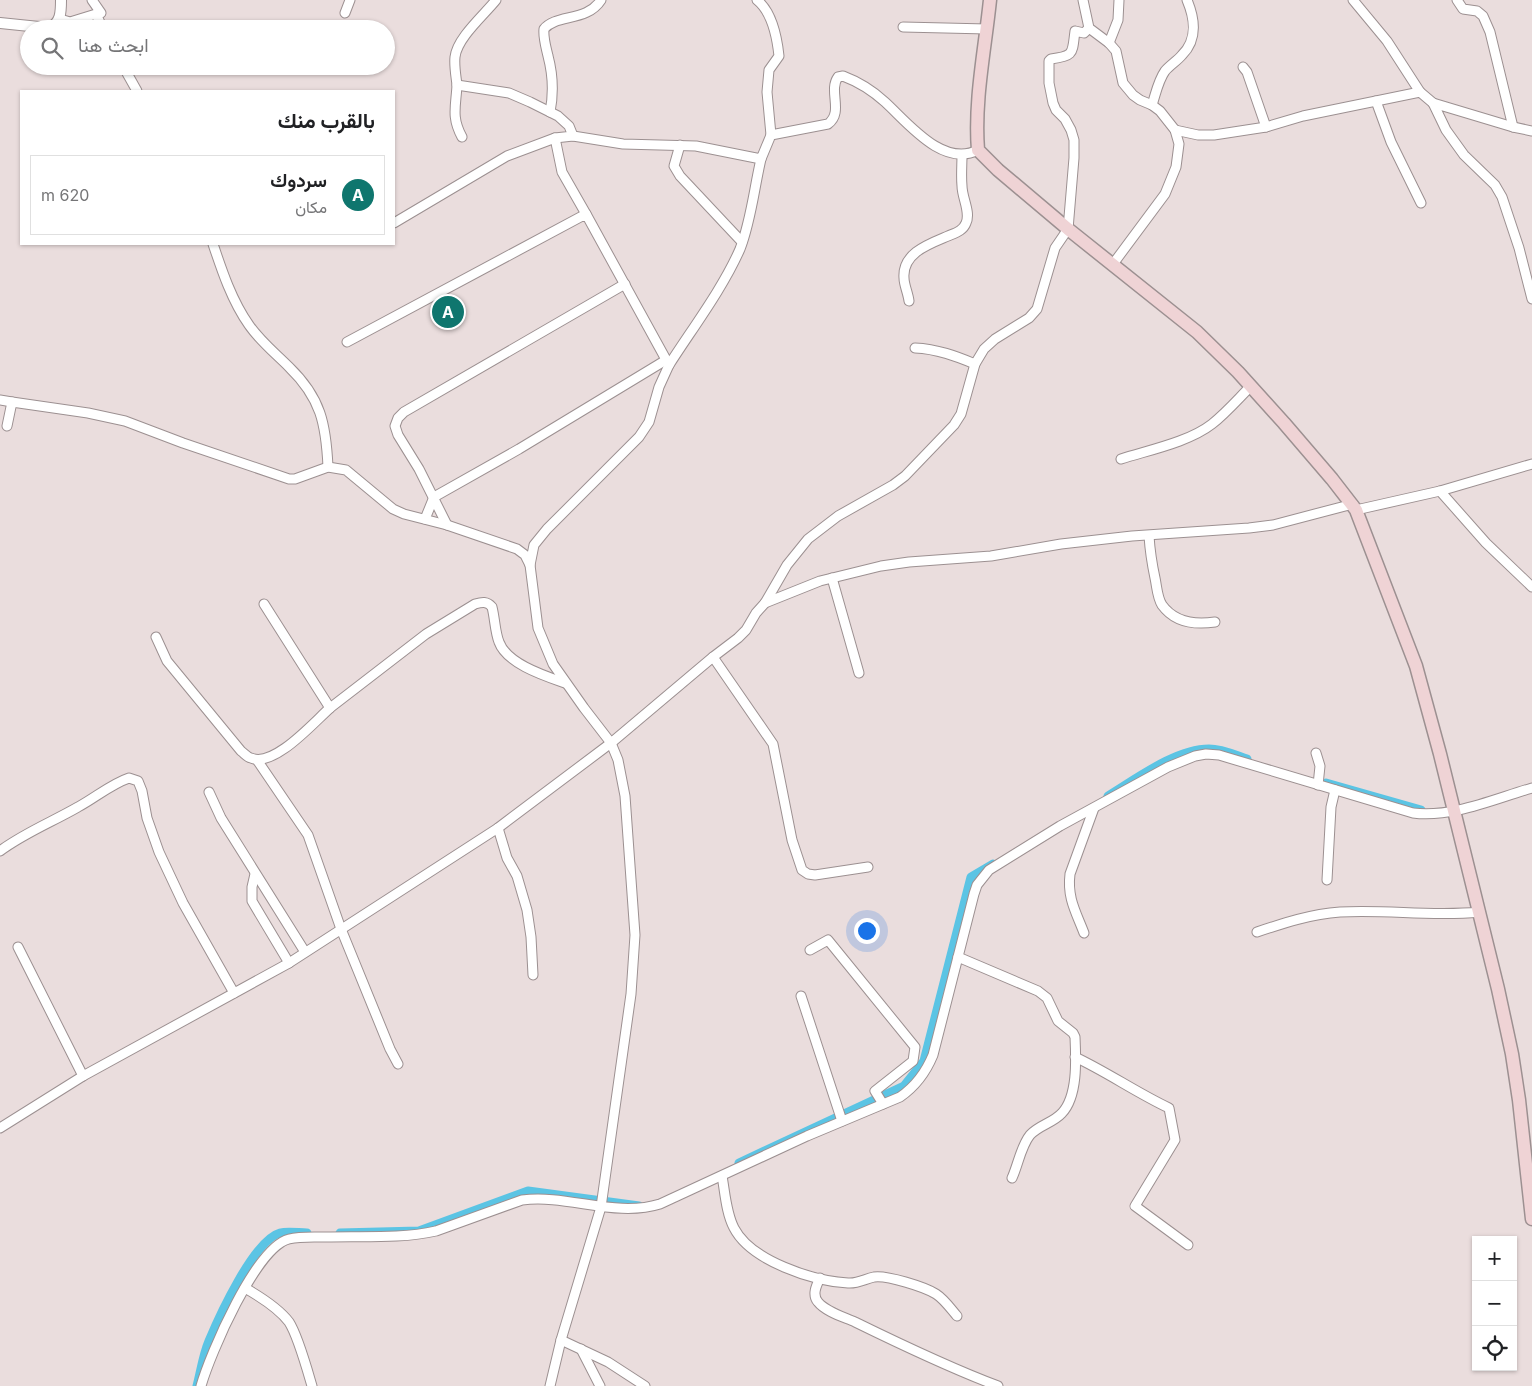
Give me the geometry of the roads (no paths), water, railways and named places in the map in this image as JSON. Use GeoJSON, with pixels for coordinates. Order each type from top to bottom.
{"type":"FeatureCollection","features":[{"type":"Feature","properties":{"kind":"main road"},"geometry":{"type":"LineString","coordinates":[[990,0],[976,133],[978,150],[998,170],[1068,229],[1197,332],[1250,386],[1355,507],[1416,666],[1454,811],[1512,1054],[1532,1219]]}},
{"type":"Feature","properties":{"kind":"street"},"geometry":{"type":"LineString","coordinates":[[61,0],[60,19],[63,20]]}},
{"type":"Feature","properties":{"kind":"street"},"geometry":{"type":"LineString","coordinates":[[92,0],[101,13]]}},
{"type":"Feature","properties":{"kind":"street"},"geometry":{"type":"LineString","coordinates":[[345,14],[350,0]]}},
{"type":"Feature","properties":{"kind":"street"},"geometry":{"type":"LineString","coordinates":[[462,137],[456,125],[454,115],[457,85],[455,56],[458,46],[471,28],[496,0]]}},
{"type":"Feature","properties":{"kind":"street"},"geometry":{"type":"LineString","coordinates":[[550,112],[553,78],[543,36],[544,29],[550,23],[582,15],[592,10],[601,0]]}},
{"type":"Feature","properties":{"kind":"street"},"geometry":{"type":"LineString","coordinates":[[550,1386],[561,1340],[601,1207],[631,994],[635,935],[625,796],[618,760],[611,743],[565,683],[547,652],[538,628],[530,565],[534,546],[547,529],[639,437],[649,422],[668,362],[721,285],[742,242],[750,215],[761,159],[771,135],[769,70],[779,56],[778,42],[766,9],[757,0]]}},
{"type":"Feature","properties":{"kind":"street"},"geometry":{"type":"LineString","coordinates":[[1084,0],[1089,28],[1109,43],[1116,51],[1123,83],[1133,96],[1160,111],[1175,130],[1179,144],[1179,153],[1168,188],[1151,215],[1113,264]]}},
{"type":"Feature","properties":{"kind":"street"},"geometry":{"type":"LineString","coordinates":[[1109,43],[1118,20],[1119,0]]}},
{"type":"Feature","properties":{"kind":"street"},"geometry":{"type":"LineString","coordinates":[[1152,105],[1157,87],[1166,71],[1187,50],[1192,42],[1194,21],[1187,0]]}},
{"type":"Feature","properties":{"kind":"street"},"geometry":{"type":"LineString","coordinates":[[1353,0],[1386,41],[1420,92],[1434,103],[1532,131]]}},
{"type":"Feature","properties":{"kind":"street"},"geometry":{"type":"LineString","coordinates":[[1457,0],[1463,9],[1477,11],[1484,16],[1490,32],[1513,127]]}},
{"type":"Feature","properties":{"kind":"street"},"geometry":{"type":"LineString","coordinates":[[76,20],[96,14],[99,20]]}},
{"type":"Feature","properties":{"kind":"street"},"geometry":{"type":"LineString","coordinates":[[0,23],[20,24]]}},
{"type":"Feature","properties":{"kind":"street"},"geometry":{"type":"LineString","coordinates":[[903,27],[987,29]]}},
{"type":"Feature","properties":{"kind":"street"},"geometry":{"type":"LineString","coordinates":[[0,1128],[83,1076],[289,963],[498,828],[611,743],[738,638],[765,603],[787,565],[808,539],[838,516],[899,481],[958,420],[965,404],[978,357],[989,344],[1029,318],[1037,309],[1055,248],[1068,229],[1074,158],[1074,140],[1071,130],[1065,119],[1056,110],[1049,83],[1049,61],[1069,56],[1072,52],[1075,31],[1084,33],[1089,28]]}},
{"type":"Feature","properties":{"kind":"street"},"geometry":{"type":"LineString","coordinates":[[1243,67],[1247,72],[1266,127]]}},
{"type":"Feature","properties":{"kind":"street"},"geometry":{"type":"LineString","coordinates":[[128,75],[135,90]]}},
{"type":"Feature","properties":{"kind":"street"},"geometry":{"type":"LineString","coordinates":[[771,135],[830,122],[836,112],[835,83],[838,77],[843,76],[868,88],[886,103],[908,126],[947,152],[962,155],[971,154],[978,150]]}},
{"type":"Feature","properties":{"kind":"street"},"geometry":{"type":"LineString","coordinates":[[457,85],[509,93],[558,116],[569,126],[573,136]]}},
{"type":"Feature","properties":{"kind":"street"},"geometry":{"type":"LineString","coordinates":[[1175,130],[1214,135],[1266,127],[1303,116],[1420,92]]}},
{"type":"Feature","properties":{"kind":"street"},"geometry":{"type":"LineString","coordinates":[[1376,101],[1391,142],[1421,203]]}},
{"type":"Feature","properties":{"kind":"street"},"geometry":{"type":"LineString","coordinates":[[1434,103],[1446,130],[1464,155],[1495,186],[1502,197],[1519,248],[1532,299]]}},
{"type":"Feature","properties":{"kind":"street"},"geometry":{"type":"LineString","coordinates":[[395,222],[507,156],[555,138],[573,136],[623,144],[696,146],[761,159]]}},
{"type":"Feature","properties":{"kind":"street"},"geometry":{"type":"LineString","coordinates":[[555,138],[562,172],[668,362]]}},
{"type":"Feature","properties":{"kind":"street"},"geometry":{"type":"LineString","coordinates":[[680,145],[674,166],[680,176],[742,242]]}},
{"type":"Feature","properties":{"kind":"street"},"geometry":{"type":"LineString","coordinates":[[909,300],[904,278],[905,267],[910,258],[922,247],[958,232],[967,222],[968,216],[961,185],[962,155]]}},
{"type":"Feature","properties":{"kind":"street"},"geometry":{"type":"LineString","coordinates":[[347,342],[586,214]]}},
{"type":"Feature","properties":{"kind":"street"},"geometry":{"type":"LineString","coordinates":[[213,245],[233,297],[244,318],[268,348],[291,368],[312,396],[320,411],[324,424],[328,467]]}},
{"type":"Feature","properties":{"kind":"street"},"geometry":{"type":"LineString","coordinates":[[446,525],[434,497],[398,435],[396,426],[398,418],[404,412],[625,284]]}},
{"type":"Feature","properties":{"kind":"street"},"geometry":{"type":"LineString","coordinates":[[916,348],[927,348],[975,364]]}},
{"type":"Feature","properties":{"kind":"street"},"geometry":{"type":"LineString","coordinates":[[425,519],[434,497],[668,362]]}},
{"type":"Feature","properties":{"kind":"street"},"geometry":{"type":"LineString","coordinates":[[1121,458],[1181,440],[1201,431],[1212,424],[1250,386]]}},
{"type":"Feature","properties":{"kind":"street"},"geometry":{"type":"LineString","coordinates":[[0,400],[88,413],[126,421],[281,477],[295,478],[328,467],[346,470],[393,509],[517,549],[525,555],[530,565]]}},
{"type":"Feature","properties":{"kind":"street"},"geometry":{"type":"LineString","coordinates":[[7,426],[12,402]]}},
{"type":"Feature","properties":{"kind":"street"},"geometry":{"type":"LineString","coordinates":[[765,603],[820,581],[881,566],[991,556],[1062,544],[1273,525],[1440,491],[1532,464]]}},
{"type":"Feature","properties":{"kind":"street"},"geometry":{"type":"LineString","coordinates":[[1440,491],[1486,543],[1532,587]]}},
{"type":"Feature","properties":{"kind":"street"},"geometry":{"type":"LineString","coordinates":[[1149,536],[1150,557],[1158,596],[1163,605],[1176,617],[1186,622],[1198,624],[1215,622]]}},
{"type":"Feature","properties":{"kind":"street"},"geometry":{"type":"LineString","coordinates":[[832,578],[860,673]]}},
{"type":"Feature","properties":{"kind":"street"},"geometry":{"type":"LineString","coordinates":[[156,637],[167,660],[193,693],[241,751],[250,758],[257,760],[267,758],[290,745],[330,708],[426,634],[475,604],[482,602],[490,604],[492,607],[497,636],[504,652],[512,660],[545,676],[565,683]]}},
{"type":"Feature","properties":{"kind":"street"},"geometry":{"type":"LineString","coordinates":[[264,604],[330,708]]}},
{"type":"Feature","properties":{"kind":"street"},"geometry":{"type":"LineString","coordinates":[[714,657],[773,744],[792,840],[802,870],[808,874],[815,875],[868,867]]}},
{"type":"Feature","properties":{"kind":"street"},"geometry":{"type":"LineString","coordinates":[[201,1386],[214,1348],[239,1298],[271,1249],[288,1239],[422,1234],[436,1231],[522,1200],[536,1198],[601,1207],[649,1208],[807,1136],[883,1104],[910,1090],[928,1067],[933,1055],[974,894],[977,884],[983,876],[998,863],[1168,767],[1195,756],[1206,754],[1219,755],[1412,813],[1427,815],[1454,811],[1532,788]]}},
{"type":"Feature","properties":{"kind":"street"},"geometry":{"type":"LineString","coordinates":[[1316,754],[1320,766],[1318,785]]}},
{"type":"Feature","properties":{"kind":"street"},"geometry":{"type":"LineString","coordinates":[[257,760],[308,835],[341,929],[390,1049],[398,1064]]}},
{"type":"Feature","properties":{"kind":"street"},"geometry":{"type":"LineString","coordinates":[[0,851],[11,842],[78,808],[118,782],[129,778],[138,781],[142,790],[147,818],[159,852],[183,902],[234,993]]}},
{"type":"Feature","properties":{"kind":"street"},"geometry":{"type":"LineString","coordinates":[[1326,880],[1334,790]]}},
{"type":"Feature","properties":{"kind":"street"},"geometry":{"type":"LineString","coordinates":[[209,792],[221,818],[306,952]]}},
{"type":"Feature","properties":{"kind":"street"},"geometry":{"type":"LineString","coordinates":[[1084,933],[1069,894],[1069,884],[1070,874],[1094,808]]}},
{"type":"Feature","properties":{"kind":"street"},"geometry":{"type":"LineString","coordinates":[[498,828],[507,858],[517,876],[527,910],[531,937],[533,975]]}},
{"type":"Feature","properties":{"kind":"street"},"geometry":{"type":"LineString","coordinates":[[255,874],[252,887],[252,901],[289,963]]}},
{"type":"Feature","properties":{"kind":"street"},"geometry":{"type":"LineString","coordinates":[[1257,932],[1290,921],[1338,912],[1458,914],[1479,912]]}},
{"type":"Feature","properties":{"kind":"street"},"geometry":{"type":"LineString","coordinates":[[810,950],[828,940],[916,1047],[913,1061],[875,1091],[883,1104]]}},
{"type":"Feature","properties":{"kind":"street"},"geometry":{"type":"LineString","coordinates":[[18,947],[83,1076]]}},
{"type":"Feature","properties":{"kind":"street"},"geometry":{"type":"LineString","coordinates":[[958,957],[1038,991],[1047,998],[1058,1021],[1073,1033],[1075,1038],[1074,1086],[1069,1102],[1062,1113],[1031,1134],[1012,1178]]}},
{"type":"Feature","properties":{"kind":"street"},"geometry":{"type":"LineString","coordinates":[[801,996],[842,1121]]}},
{"type":"Feature","properties":{"kind":"street"},"geometry":{"type":"LineString","coordinates":[[1075,1057],[1149,1099],[1170,1108],[1175,1140],[1135,1206],[1188,1246]]}},
{"type":"Feature","properties":{"kind":"street"},"geometry":{"type":"LineString","coordinates":[[722,1176],[734,1228],[756,1253],[796,1272],[820,1278],[850,1283],[874,1277],[898,1280],[936,1294],[957,1316]]}},
{"type":"Feature","properties":{"kind":"street"},"geometry":{"type":"LineString","coordinates":[[820,1278],[815,1288],[815,1297],[819,1303],[828,1309],[875,1332],[998,1386]]}},
{"type":"Feature","properties":{"kind":"street"},"geometry":{"type":"LineString","coordinates":[[245,1288],[258,1295],[288,1322],[294,1332],[312,1386]]}},
{"type":"Feature","properties":{"kind":"street"},"geometry":{"type":"LineString","coordinates":[[561,1340],[608,1362],[645,1386]]}},
{"type":"Feature","properties":{"kind":"street"},"geometry":{"type":"LineString","coordinates":[[581,1349],[600,1386]]}},
{"type":"Feature","properties":{"kind":"waterway"},"geometry":{"type":"LineString","coordinates":[[1108,796],[1170,759],[1196,750],[1219,750],[1247,759]]}},
{"type":"Feature","properties":{"kind":"waterway"},"geometry":{"type":"LineString","coordinates":[[1326,783],[1421,810]]}},
{"type":"Feature","properties":{"kind":"waterway"},"geometry":{"type":"LineString","coordinates":[[739,1163],[904,1086],[924,1061],[971,877],[993,864]]}},
{"type":"Feature","properties":{"kind":"waterway"},"geometry":{"type":"LineString","coordinates":[[340,1233],[419,1231],[528,1191],[639,1206]]}},
{"type":"Feature","properties":{"kind":"waterway"},"geometry":{"type":"LineString","coordinates":[[197,1386],[209,1341],[238,1281],[259,1249],[280,1233],[307,1233]]}},
{"type":"Feature","properties":{"kind":"place","name":"سردوك"},"geometry":{"type":"Point","coordinates":[448,312]}}]}
